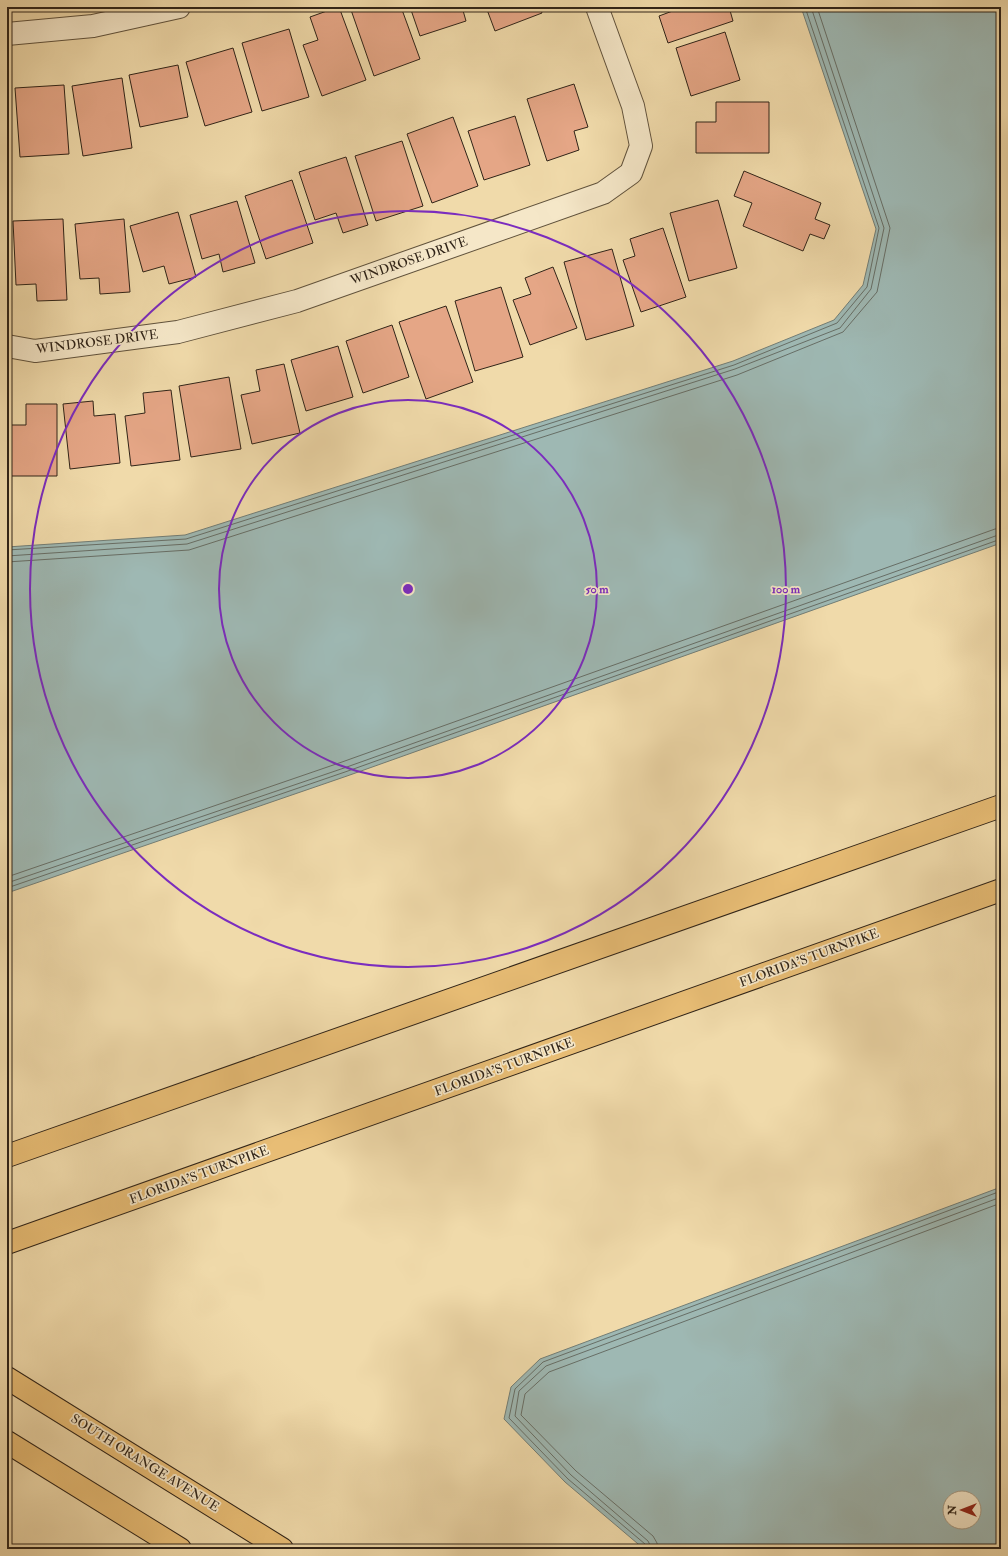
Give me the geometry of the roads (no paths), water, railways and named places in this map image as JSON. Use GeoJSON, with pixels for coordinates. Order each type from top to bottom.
{"type":"FeatureCollection","features":[{"type":"Feature","properties":{"kind":"main road"},"geometry":{"type":"LineString","coordinates":[[7,1156],[1001,806]]}},
{"type":"Feature","properties":{"kind":"main road","name":"FLORIDA'S TURNPIKE"},"geometry":{"type":"LineString","coordinates":[[7,1244],[1001,890]]}},
{"type":"Feature","properties":{"kind":"main road","name":"SOUTH ORANGE AVENUE"},"geometry":{"type":"LineString","coordinates":[[7,1378],[282,1549]]}},
{"type":"Feature","properties":{"kind":"main road"},"geometry":{"type":"LineString","coordinates":[[7,1442],[180,1549]]}},
{"type":"Feature","properties":{"kind":"street"},"geometry":{"type":"LineString","coordinates":[[7,34],[93,26],[179,7]]}},
{"type":"Feature","properties":{"kind":"street","name":"WINDROSE DRIVE"},"geometry":{"type":"LineString","coordinates":[[7,346],[35,351],[178,332],[297,301],[603,193],[631,173],[641,146],[633,106],[597,7]]}},
{"type":"Feature","properties":{"kind":"water"},"geometry":{"type":"Polygon","coordinates":[[[801,7],[1001,7],[1001,543],[347,776],[7,893],[7,547],[185,535],[733,361],[834,320],[863,285],[876,229],[801,7]]]}},
{"type":"Feature","properties":{"kind":"water"},"geometry":{"type":"Polygon","coordinates":[[[1001,1187],[1001,1549],[644,1549],[565,1482],[504,1419],[511,1387],[540,1359],[1001,1187]]]}}]}
